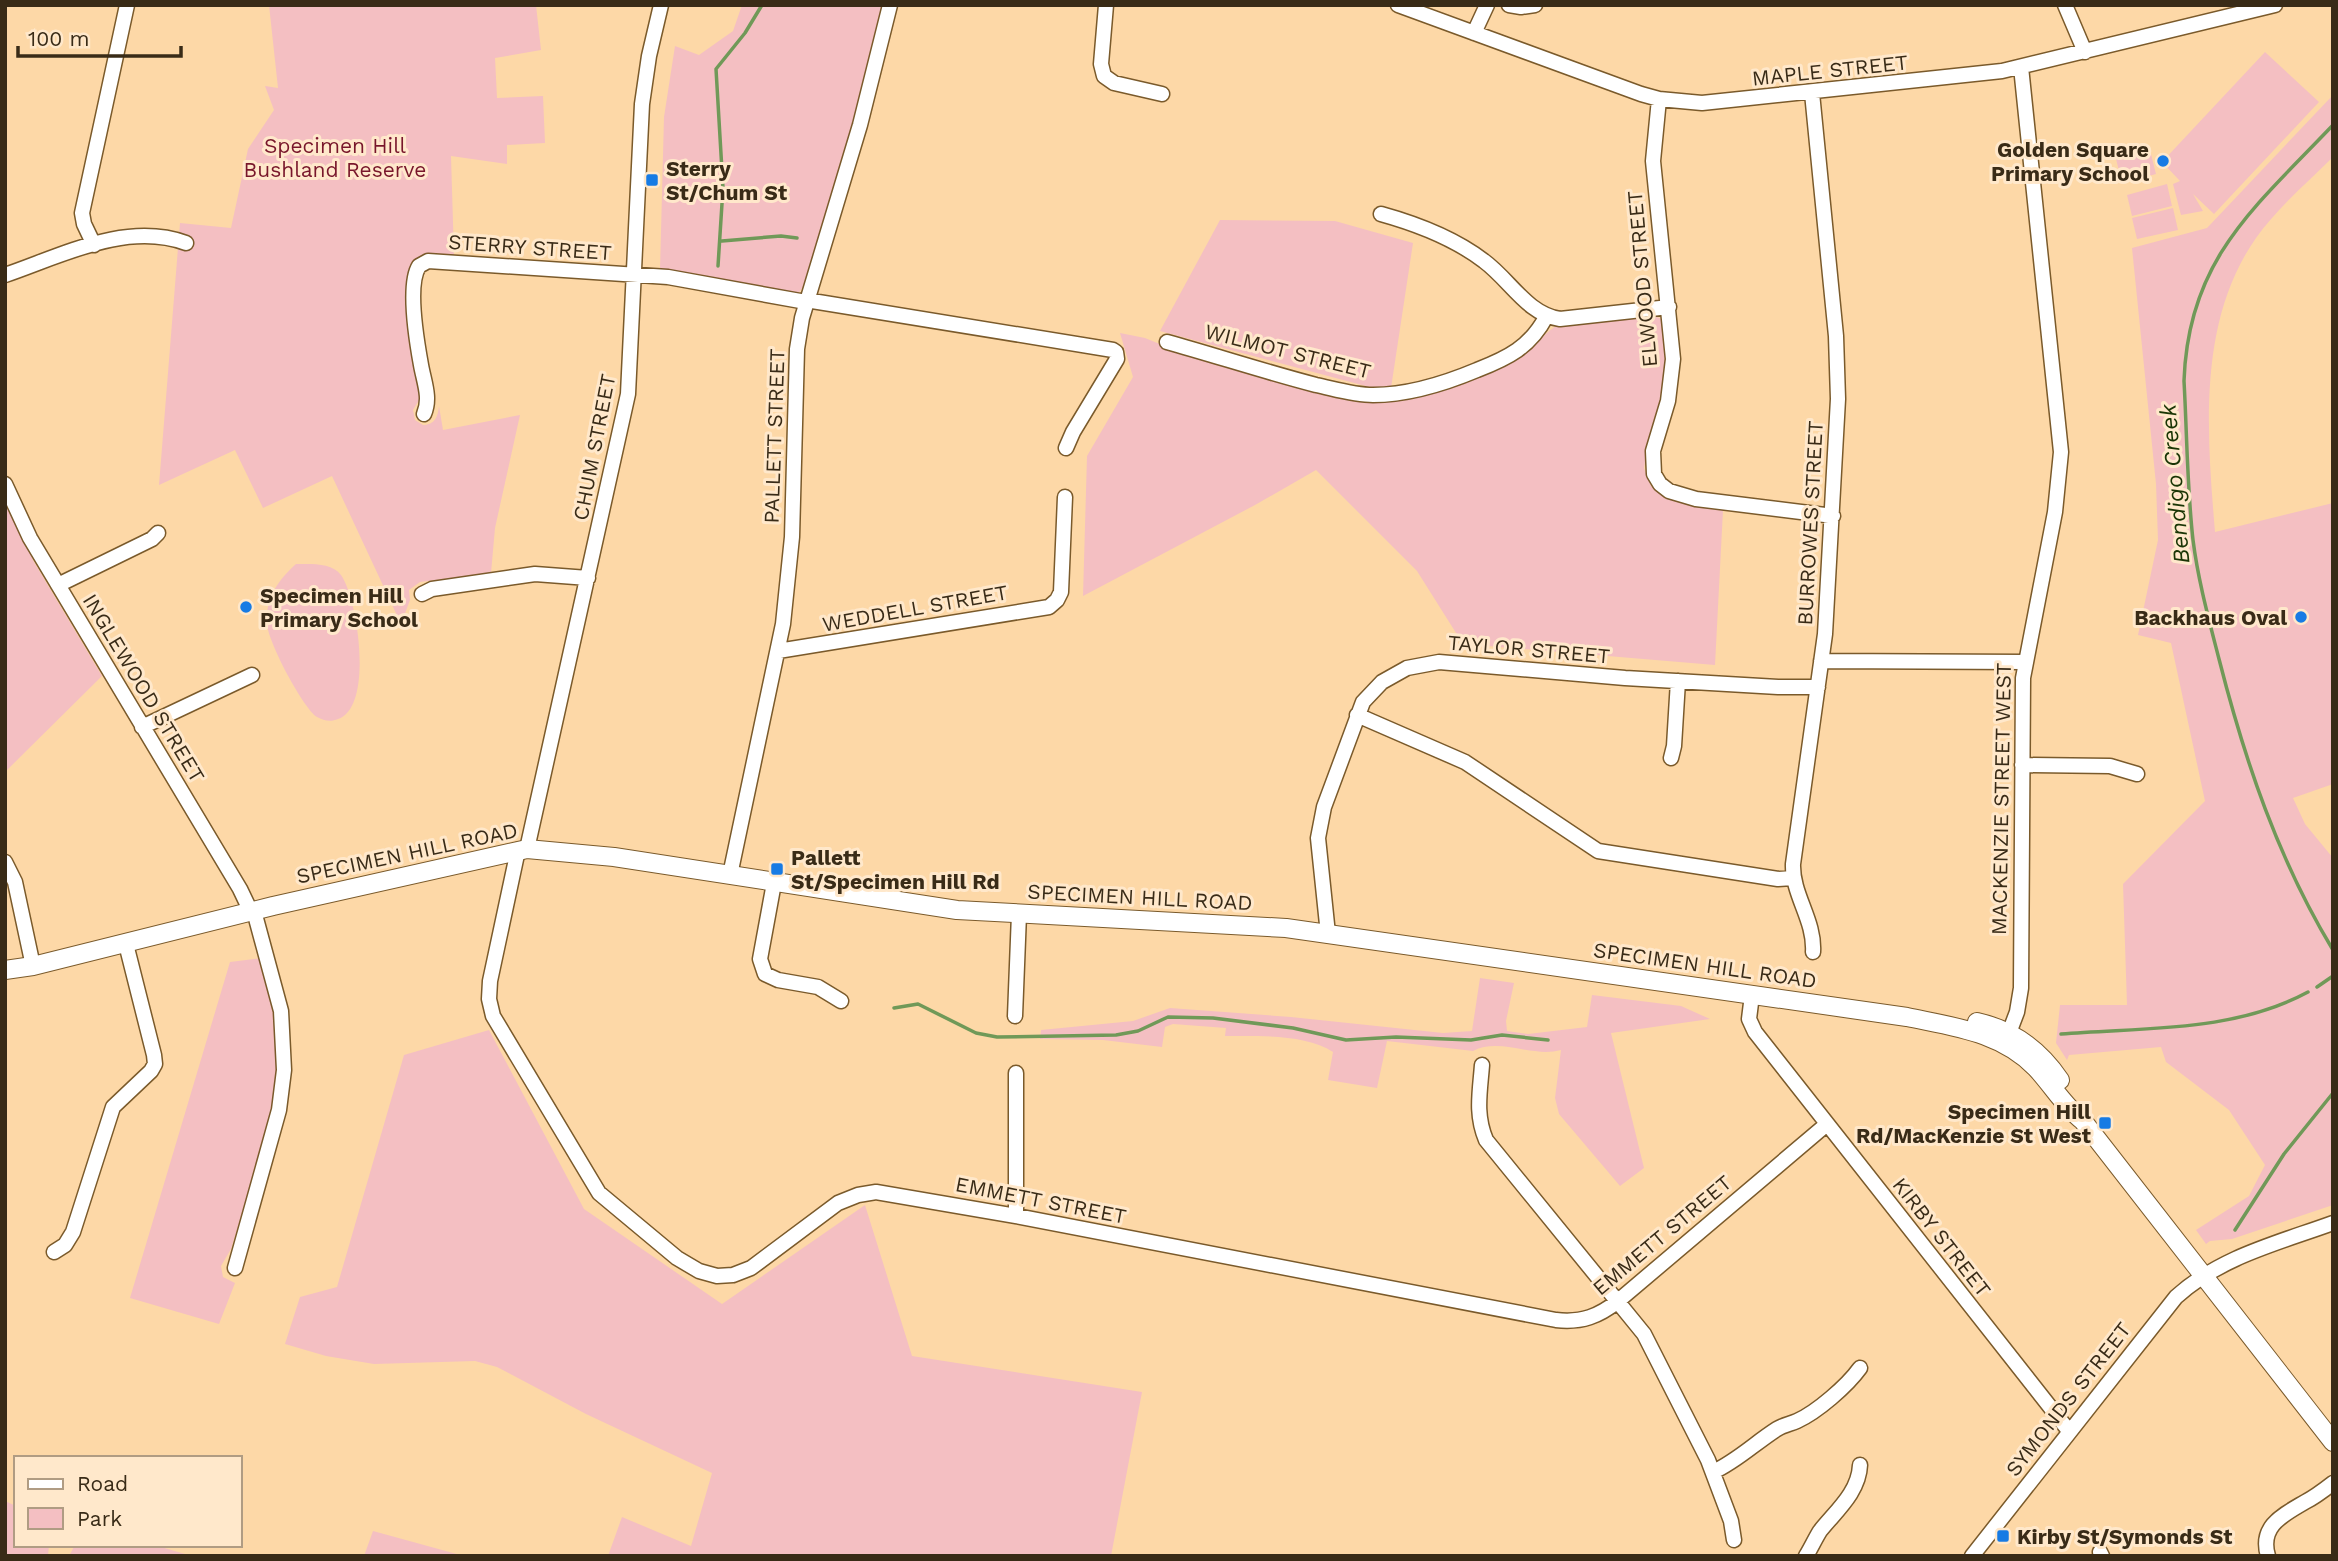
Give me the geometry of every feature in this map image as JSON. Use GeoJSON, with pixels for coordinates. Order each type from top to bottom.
{"type":"FeatureCollection","features":[{"type":"Feature","properties":{"kind":"main road","name":"SPECIMEN HILL ROAD"},"geometry":{"type":"LineString","coordinates":[[5,970],[33,966],[252,911],[523,850],[614,857],[925,907],[994,914],[1241,924],[1328,934],[1907,1017],[2007,1038]]}},
{"type":"Feature","properties":{"kind":"main road"},"geometry":{"type":"LineString","coordinates":[[2007,1038],[2070,1110],[2083,1121],[2333,1442]]}},
{"type":"Feature","properties":{"kind":"street"},"geometry":{"type":"LineString","coordinates":[[94,245],[82,213],[127,5]]}},
{"type":"Feature","properties":{"kind":"street","name":"CHUM STREET"},"geometry":{"type":"LineString","coordinates":[[523,850],[588,578],[628,394],[642,104],[649,56],[661,5]]}},
{"type":"Feature","properties":{"kind":"street","name":"PALLETT STREET"},"geometry":{"type":"LineString","coordinates":[[730,875],[778,651],[791,555],[797,349],[806,301],[860,125],[890,5]]}},
{"type":"Feature","properties":{"kind":"street"},"geometry":{"type":"LineString","coordinates":[[1106,5],[1101,64],[1104,76],[1114,83],[1162,94]]}},
{"type":"Feature","properties":{"kind":"street","name":"MAPLE STREET"},"geometry":{"type":"LineString","coordinates":[[1398,5],[1660,99],[1702,103],[1956,77],[2021,67],[2275,5]]}},
{"type":"Feature","properties":{"kind":"street"},"geometry":{"type":"LineString","coordinates":[[1474,33],[1487,5]]}},
{"type":"Feature","properties":{"kind":"street"},"geometry":{"type":"LineString","coordinates":[[1508,5],[1535,5]]}},
{"type":"Feature","properties":{"kind":"street"},"geometry":{"type":"LineString","coordinates":[[2065,5],[2085,52]]}},
{"type":"Feature","properties":{"kind":"street","name":"MACKENZIE STREET WEST"},"geometry":{"type":"LineString","coordinates":[[2007,1038],[2017,1012],[2021,988],[2022,696],[2025,662],[2055,512],[2060,452],[2021,67]]}},
{"type":"Feature","properties":{"kind":"street","name":"BURROWES STREET"},"geometry":{"type":"LineString","coordinates":[[1812,93],[1836,336],[1838,399],[1833,516],[1821,661],[1793,864],[1793,878],[1810,922],[1813,951]]}},
{"type":"Feature","properties":{"kind":"street","name":"ELWOOD STREET"},"geometry":{"type":"LineString","coordinates":[[1660,99],[1653,162],[1673,347],[1668,401],[1653,452],[1654,474],[1660,484],[1669,491],[1696,499],[1833,516]]}},
{"type":"Feature","properties":{"kind":"street"},"geometry":{"type":"LineString","coordinates":[[1381,214],[1422,226],[1474,253],[1546,317],[1560,319],[1669,307]]}},
{"type":"Feature","properties":{"kind":"street"},"geometry":{"type":"LineString","coordinates":[[5,275],[121,238],[170,238],[186,243]]}},
{"type":"Feature","properties":{"kind":"street","name":"STERRY STREET"},"geometry":{"type":"LineString","coordinates":[[424,414],[428,396],[418,343],[414,283],[416,271],[423,263],[434,261],[583,273],[635,274]]}},
{"type":"Feature","properties":{"kind":"street"},"geometry":{"type":"LineString","coordinates":[[635,274],[668,277],[1110,348],[1116,352],[1117,359],[1066,448]]}},
{"type":"Feature","properties":{"kind":"street","name":"WILMOT STREET"},"geometry":{"type":"LineString","coordinates":[[1167,342],[1296,380],[1375,395],[1407,391],[1445,381],[1492,364],[1533,339],[1546,317]]}},
{"type":"Feature","properties":{"kind":"street","name":"INGLEWOOD STREET"},"geometry":{"type":"LineString","coordinates":[[5,484],[30,538],[252,911],[281,1011],[284,1070],[279,1110],[235,1268]]}},
{"type":"Feature","properties":{"kind":"street","name":"WEDDELL STREET"},"geometry":{"type":"LineString","coordinates":[[778,651],[1049,607],[1061,592],[1065,497]]}},
{"type":"Feature","properties":{"kind":"street"},"geometry":{"type":"LineString","coordinates":[[58,585],[152,539],[158,533]]}},
{"type":"Feature","properties":{"kind":"street"},"geometry":{"type":"LineString","coordinates":[[422,594],[432,589],[535,574],[588,578]]}},
{"type":"Feature","properties":{"kind":"street"},"geometry":{"type":"LineString","coordinates":[[1821,661],[2025,662]]}},
{"type":"Feature","properties":{"kind":"street","name":"TAYLOR STREET"},"geometry":{"type":"LineString","coordinates":[[1328,934],[1319,851],[1320,825],[1363,702],[1382,682],[1406,668],[1429,662],[1678,681],[1818,687]]}},
{"type":"Feature","properties":{"kind":"street"},"geometry":{"type":"LineString","coordinates":[[142,727],[253,675]]}},
{"type":"Feature","properties":{"kind":"street"},"geometry":{"type":"LineString","coordinates":[[1671,758],[1678,681]]}},
{"type":"Feature","properties":{"kind":"street"},"geometry":{"type":"LineString","coordinates":[[1357,715],[1465,762],[1598,850],[1777,879],[1793,878]]}},
{"type":"Feature","properties":{"kind":"street"},"geometry":{"type":"LineString","coordinates":[[2022,765],[2110,766],[2137,774]]}},
{"type":"Feature","properties":{"kind":"street","name":"EMMETT STREET"},"geometry":{"type":"LineString","coordinates":[[523,850],[490,981],[489,999],[493,1016],[599,1193],[677,1258],[699,1271],[717,1276],[733,1275],[751,1268],[838,1203],[858,1195],[876,1192],[1016,1216],[1556,1320],[1587,1319],[1597,1316],[1618,1301],[1827,1124]]}},
{"type":"Feature","properties":{"kind":"street"},"geometry":{"type":"LineString","coordinates":[[5,862],[15,882],[33,966]]}},
{"type":"Feature","properties":{"kind":"street"},"geometry":{"type":"LineString","coordinates":[[774,883],[760,959],[761,968],[770,978],[818,987],[841,1001]]}},
{"type":"Feature","properties":{"kind":"street"},"geometry":{"type":"LineString","coordinates":[[1015,1016],[1019,914]]}},
{"type":"Feature","properties":{"kind":"street"},"geometry":{"type":"LineString","coordinates":[[54,1252],[65,1245],[73,1232],[113,1107],[155,1064],[126,944]]}},
{"type":"Feature","properties":{"kind":"street","name":"KIRBY STREET"},"geometry":{"type":"LineString","coordinates":[[1752,995],[1749,1010],[1751,1025],[2069,1431]]}},
{"type":"Feature","properties":{"kind":"street"},"geometry":{"type":"LineString","coordinates":[[1482,1065],[1478,1111],[1486,1140],[1636,1321],[1652,1347],[1713,1472],[1731,1521],[1734,1540]]}},
{"type":"Feature","properties":{"kind":"street"},"geometry":{"type":"LineString","coordinates":[[1016,1073],[1016,1216]]}},
{"type":"Feature","properties":{"kind":"street","name":"SYMONDS STREET"},"geometry":{"type":"LineString","coordinates":[[1972,1556],[2167,1307],[2185,1289],[2231,1260],[2333,1223]]}},
{"type":"Feature","properties":{"kind":"street"},"geometry":{"type":"LineString","coordinates":[[1713,1472],[1731,1463],[1779,1428],[1811,1412],[1847,1384],[1860,1368]]}},
{"type":"Feature","properties":{"kind":"street"},"geometry":{"type":"LineString","coordinates":[[1806,1556],[1854,1488],[1860,1475],[1860,1465]]}},
{"type":"Feature","properties":{"kind":"street"},"geometry":{"type":"LineString","coordinates":[[2268,1556],[2265,1543],[2274,1521],[2333,1483]]}},
{"type":"Feature","properties":{"kind":"green space","name":"Specimen Hill Bushland Reserve"},"geometry":{"type":"Polygon","coordinates":[[[269,5],[536,5],[541,50],[495,58],[497,98],[543,96],[545,143],[507,145],[507,164],[451,156],[454,256],[416,262],[421,397],[413,410],[415,420],[423,425],[433,422],[439,406],[443,430],[520,415],[495,528],[491,573],[420,582],[409,590],[410,600],[401,624],[332,476],[263,508],[235,450],[159,485],[180,223],[231,228],[248,149],[274,110],[265,86],[278,88],[269,5]]]}},
{"type":"Feature","properties":{"kind":"green space"},"geometry":{"type":"Polygon","coordinates":[[[742,5],[883,5],[853,129],[804,286],[799,292],[791,293],[660,270],[664,117],[675,46],[699,55],[733,31],[742,5]]]}},
{"type":"Feature","properties":{"kind":"green space"},"geometry":{"type":"Polygon","coordinates":[[[2265,52],[2319,102],[2214,214],[2193,194],[2203,211],[2181,215],[2173,184],[2180,181],[2162,162],[2265,52]]]}},
{"type":"Feature","properties":{"kind":"green space"},"geometry":{"type":"Polygon","coordinates":[[[2333,95],[2333,157],[2264,227],[2237,271],[2215,342],[2209,418],[2215,532],[2333,503],[2333,784],[2293,798],[2305,824],[2333,858],[2333,1205],[2232,1239],[2210,1241],[2206,1244],[2196,1230],[2249,1196],[2265,1165],[2229,1110],[2166,1062],[2161,1047],[2069,1055],[2067,1060],[2056,1043],[2060,1005],[2127,1005],[2123,884],[2205,801],[2171,643],[2138,635],[2158,540],[2156,484],[2132,248],[2207,228],[2333,95]]]}},
{"type":"Feature","properties":{"kind":"green space"},"geometry":{"type":"Polygon","coordinates":[[[2149,146],[2156,174],[2122,183],[2115,155],[2149,146]]]}},
{"type":"Feature","properties":{"kind":"green space"},"geometry":{"type":"Polygon","coordinates":[[[2167,184],[2172,206],[2132,216],[2127,195],[2167,184]]]}},
{"type":"Feature","properties":{"kind":"green space"},"geometry":{"type":"Polygon","coordinates":[[[2173,208],[2178,230],[2137,239],[2132,218],[2173,208]]]}},
{"type":"Feature","properties":{"kind":"green space"},"geometry":{"type":"Polygon","coordinates":[[[1220,220],[1335,221],[1413,243],[1391,388],[1373,388],[1160,331],[1220,220]]]}},
{"type":"Feature","properties":{"kind":"green space"},"geometry":{"type":"Polygon","coordinates":[[[1651,315],[1662,319],[1665,328],[1667,369],[1661,405],[1644,468],[1651,486],[1664,495],[1687,504],[1723,510],[1715,665],[1463,644],[1417,571],[1316,470],[1083,596],[1087,456],[1133,377],[1120,333],[1366,401],[1520,356],[1560,324],[1651,315]]]}},
{"type":"Feature","properties":{"kind":"green space"},"geometry":{"type":"Polygon","coordinates":[[[5,501],[34,562],[102,676],[5,772],[5,501]]]}},
{"type":"Feature","properties":{"kind":"green space"},"geometry":{"type":"Polygon","coordinates":[[[296,564],[320,565],[337,571],[353,606],[359,652],[356,695],[349,710],[335,720],[317,717],[303,701],[287,674],[269,633],[267,615],[271,598],[278,583],[296,564]]]}},
{"type":"Feature","properties":{"kind":"green space"},"geometry":{"type":"Polygon","coordinates":[[[261,958],[277,1028],[278,1085],[270,1123],[231,1249],[221,1266],[223,1277],[235,1283],[219,1324],[130,1298],[230,962],[261,958]]]}},
{"type":"Feature","properties":{"kind":"green space"},"geometry":{"type":"Polygon","coordinates":[[[1480,978],[1514,983],[1506,1021],[1507,1031],[1528,1034],[1587,1027],[1592,995],[1681,1006],[1710,1019],[1611,1033],[1644,1168],[1620,1186],[1559,1114],[1555,1098],[1561,1050],[1539,1052],[1494,1046],[1473,1051],[1387,1041],[1377,1088],[1328,1080],[1333,1052],[1322,1046],[1281,1037],[1225,1036],[1226,1028],[1173,1024],[1165,1027],[1162,1047],[1103,1040],[1040,1039],[1041,1030],[1133,1021],[1170,1008],[1443,1033],[1472,1031],[1480,978]]]}},
{"type":"Feature","properties":{"kind":"green space"},"geometry":{"type":"Polygon","coordinates":[[[489,1030],[584,1209],[722,1304],[865,1205],[912,1356],[1142,1392],[1111,1556],[608,1556],[622,1517],[691,1546],[712,1473],[586,1414],[497,1367],[475,1361],[374,1364],[326,1356],[285,1344],[300,1297],[337,1287],[404,1055],[489,1030]]]}},
{"type":"Feature","properties":{"kind":"green space"},"geometry":{"type":"Polygon","coordinates":[[[5,1501],[14,1505],[14,1547],[49,1547],[48,1556],[5,1556],[5,1501]]]}},
{"type":"Feature","properties":{"kind":"green space"},"geometry":{"type":"Polygon","coordinates":[[[373,1531],[464,1556],[364,1556],[373,1531]]]}},
{"type":"Feature","properties":{"kind":"green space"},"geometry":{"type":"Polygon","coordinates":[[[74,1547],[161,1547],[192,1556],[69,1556],[74,1547]]]}},
{"type":"Feature","properties":{"kind":"waterway"},"geometry":{"type":"LineString","coordinates":[[718,266],[723,188],[716,69],[745,33],[762,5]]}},
{"type":"Feature","properties":{"kind":"waterway","name":"Bendigo Creek"},"geometry":{"type":"LineString","coordinates":[[2333,125],[2253,210],[2212,268],[2198,301],[2188,338],[2184,381],[2193,540],[2219,659],[2240,735],[2265,809],[2313,916],[2333,950]]}},
{"type":"Feature","properties":{"kind":"waterway"},"geometry":{"type":"LineString","coordinates":[[722,241],[781,236],[797,238]]}},
{"type":"Feature","properties":{"kind":"waterway"},"geometry":{"type":"LineString","coordinates":[[2317,987],[2333,976]]}},
{"type":"Feature","properties":{"kind":"waterway"},"geometry":{"type":"LineString","coordinates":[[2061,1034],[2187,1026],[2218,1021],[2249,1015],[2308,992]]}},
{"type":"Feature","properties":{"kind":"waterway"},"geometry":{"type":"LineString","coordinates":[[894,1008],[918,1004],[976,1033],[997,1037],[1116,1035],[1138,1031],[1168,1017],[1213,1018],[1293,1028],[1346,1040],[1396,1037],[1471,1040],[1502,1035],[1548,1040]]}},
{"type":"Feature","properties":{"kind":"waterway"},"geometry":{"type":"LineString","coordinates":[[2235,1230],[2284,1154],[2333,1093]]}},
{"type":"Feature","properties":{"kind":"place","name":"Golden Square Primary School"},"geometry":{"type":"Point","coordinates":[2163,161]}},
{"type":"Feature","properties":{"kind":"place","name":"Sterry St/Chum St"},"geometry":{"type":"Point","coordinates":[652,180]}},
{"type":"Feature","properties":{"kind":"place","name":"Specimen Hill Primary School"},"geometry":{"type":"Point","coordinates":[246,607]}},
{"type":"Feature","properties":{"kind":"place","name":"Backhaus Oval"},"geometry":{"type":"Point","coordinates":[2301,617]}},
{"type":"Feature","properties":{"kind":"place","name":"Pallett St/Specimen Hill Rd"},"geometry":{"type":"Point","coordinates":[777,869]}},
{"type":"Feature","properties":{"kind":"place","name":"Specimen Hill Rd/MacKenzie St West"},"geometry":{"type":"Point","coordinates":[2105,1123]}},
{"type":"Feature","properties":{"kind":"place","name":"Kirby St/Symonds St"},"geometry":{"type":"Point","coordinates":[2003,1536]}}]}
